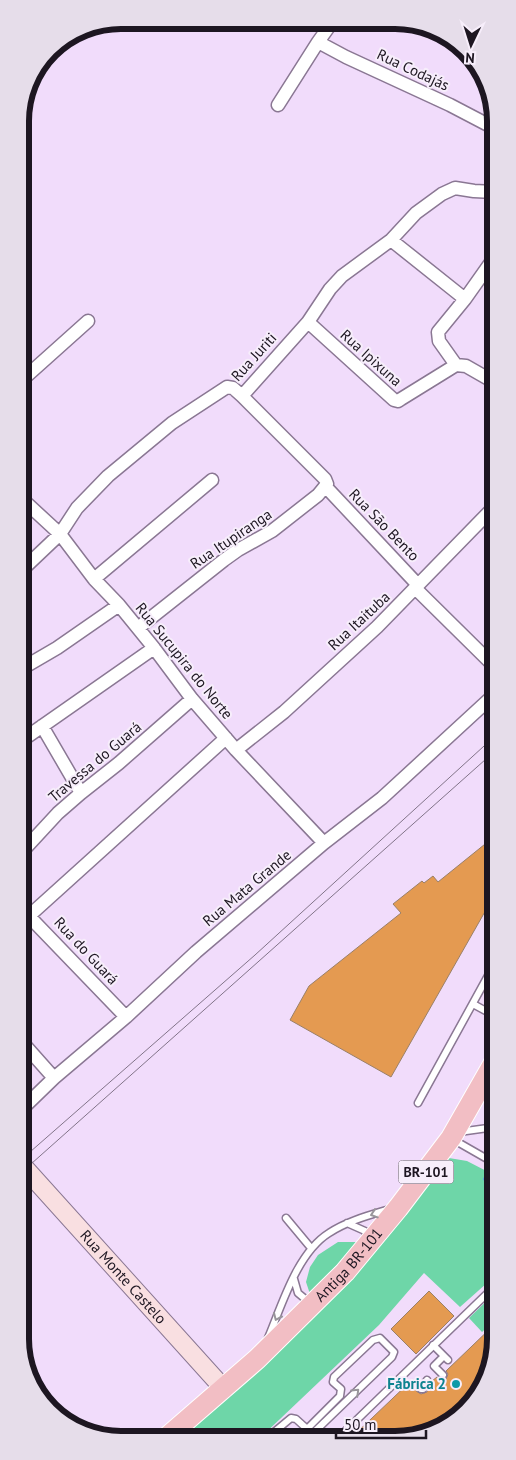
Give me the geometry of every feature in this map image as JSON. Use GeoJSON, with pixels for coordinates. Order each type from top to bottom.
{"type":"FeatureCollection","features":[{"type":"Feature","properties":{"kind":"main road","name":"Antiga BR-101"},"geometry":{"type":"LineString","coordinates":[[174,1431],[260,1357],[345,1272],[401,1205],[452,1136],[487,1078]]}},
{"type":"Feature","properties":{"kind":"street"},"geometry":{"type":"LineString","coordinates":[[278,105],[327,29]]}},
{"type":"Feature","properties":{"kind":"street","name":"Rua Codajás"},"geometry":{"type":"LineString","coordinates":[[318,42],[487,124]]}},
{"type":"Feature","properties":{"kind":"street","name":"Rua Juriti"},"geometry":{"type":"LineString","coordinates":[[29,563],[60,534],[77,508],[94,489],[172,423],[226,387],[233,388],[242,396],[308,322],[342,276],[391,240],[416,213],[447,190],[461,188],[474,192],[487,192]]}},
{"type":"Feature","properties":{"kind":"street"},"geometry":{"type":"LineString","coordinates":[[391,240],[465,299]]}},
{"type":"Feature","properties":{"kind":"street"},"geometry":{"type":"LineString","coordinates":[[487,268],[438,332],[438,337],[456,365],[469,367],[487,378]]}},
{"type":"Feature","properties":{"kind":"street"},"geometry":{"type":"LineString","coordinates":[[29,374],[88,321]]}},
{"type":"Feature","properties":{"kind":"street","name":"Rua Ipixuna"},"geometry":{"type":"LineString","coordinates":[[308,322],[394,400],[398,401],[456,365]]}},
{"type":"Feature","properties":{"kind":"street","name":"Rua São Bento"},"geometry":{"type":"LineString","coordinates":[[242,396],[327,481],[322,491],[487,659]]}},
{"type":"Feature","properties":{"kind":"street"},"geometry":{"type":"LineString","coordinates":[[94,579],[212,480]]}},
{"type":"Feature","properties":{"kind":"street","name":"Rua Itupiranga"},"geometry":{"type":"LineString","coordinates":[[138,628],[224,560],[272,531],[322,491]]}},
{"type":"Feature","properties":{"kind":"street","name":"Rua Sucupira do Norte"},"geometry":{"type":"LineString","coordinates":[[29,505],[60,534],[94,579],[119,605],[192,699],[236,750],[324,843]]}},
{"type":"Feature","properties":{"kind":"street","name":"Rua Itaituba"},"geometry":{"type":"LineString","coordinates":[[236,750],[284,712],[382,622],[487,514]]}},
{"type":"Feature","properties":{"kind":"street"},"geometry":{"type":"LineString","coordinates":[[29,664],[57,648],[119,605]]}},
{"type":"Feature","properties":{"kind":"street"},"geometry":{"type":"LineString","coordinates":[[29,735],[154,648]]}},
{"type":"Feature","properties":{"kind":"street","name":"Travessa do Guará"},"geometry":{"type":"LineString","coordinates":[[29,844],[58,813],[80,793],[125,758],[192,699]]}},
{"type":"Feature","properties":{"kind":"street","name":"Rua Mata Grande"},"geometry":{"type":"LineString","coordinates":[[29,1102],[54,1078],[126,1017],[196,952],[324,843],[382,798],[487,701]]}},
{"type":"Feature","properties":{"kind":"street"},"geometry":{"type":"LineString","coordinates":[[42,726],[80,793]]}},
{"type":"Feature","properties":{"kind":"street"},"geometry":{"type":"LineString","coordinates":[[29,908],[226,738]]}},
{"type":"Feature","properties":{"kind":"street","name":"Rua do Guará"},"geometry":{"type":"LineString","coordinates":[[29,914],[126,1017]]}},
{"type":"Feature","properties":{"kind":"street"},"geometry":{"type":"LineString","coordinates":[[29,1050],[54,1078]]}},
{"type":"Feature","properties":{"kind":"street","name":"Rua Monte Castelo"},"geometry":{"type":"LineString","coordinates":[[29,1173],[224,1389]]}},
{"type":"Feature","properties":{"kind":"lane"},"geometry":{"type":"LineString","coordinates":[[418,1103],[487,979]]}},
{"type":"Feature","properties":{"kind":"lane"},"geometry":{"type":"LineString","coordinates":[[473,1004],[487,1012]]}},
{"type":"Feature","properties":{"kind":"lane"},"geometry":{"type":"LineString","coordinates":[[452,1136],[464,1130],[487,1128]]}},
{"type":"Feature","properties":{"kind":"lane"},"geometry":{"type":"LineString","coordinates":[[452,1136],[487,1158]]}},
{"type":"Feature","properties":{"kind":"lane"},"geometry":{"type":"LineString","coordinates":[[260,1357],[301,1262],[311,1248],[329,1233],[347,1224],[401,1205]]}},
{"type":"Feature","properties":{"kind":"lane"},"geometry":{"type":"LineString","coordinates":[[286,1218],[311,1248]]}},
{"type":"Feature","properties":{"kind":"lane"},"geometry":{"type":"LineString","coordinates":[[347,1224],[365,1231],[368,1240],[367,1246]]}},
{"type":"Feature","properties":{"kind":"lane"},"geometry":{"type":"LineString","coordinates":[[294,1278],[298,1293],[313,1305]]}},
{"type":"Feature","properties":{"kind":"lane"},"geometry":{"type":"LineString","coordinates":[[345,1431],[487,1294]]}},
{"type":"Feature","properties":{"kind":"lane"},"geometry":{"type":"LineString","coordinates":[[275,1431],[291,1418],[296,1419],[306,1428],[309,1427],[340,1396],[341,1389],[333,1382],[334,1377],[373,1340],[380,1338],[394,1352],[392,1357],[315,1431]]}},
{"type":"Feature","properties":{"kind":"lane"},"geometry":{"type":"LineString","coordinates":[[433,1346],[446,1358],[434,1366],[443,1375]]}},
{"type":"Feature","properties":{"kind":"lane"},"geometry":{"type":"LineString","coordinates":[[423,1389],[421,1389],[427,1380]]}},
{"type":"Feature","properties":{"kind":"green space"},"geometry":{"type":"Polygon","coordinates":[[[449,1158],[467,1161],[487,1171],[487,1283],[460,1307],[424,1273],[379,1325],[267,1431],[174,1431],[260,1357],[434,1161],[449,1158]]]}},
{"type":"Feature","properties":{"kind":"green space"},"geometry":{"type":"Polygon","coordinates":[[[338,1242],[358,1242],[310,1294],[306,1282],[310,1267],[318,1255],[338,1242]]]}},
{"type":"Feature","properties":{"kind":"green space"},"geometry":{"type":"Polygon","coordinates":[[[487,1301],[487,1327],[482,1332],[469,1318],[487,1301]]]}},
{"type":"Feature","properties":{"kind":"building"},"geometry":{"type":"Polygon","coordinates":[[[487,842],[487,908],[391,1077],[290,1020],[309,986],[401,913],[393,904],[422,881],[424,883],[433,876],[438,882],[487,842]]]}},
{"type":"Feature","properties":{"kind":"building"},"geometry":{"type":"Polygon","coordinates":[[[429,1291],[454,1316],[416,1354],[391,1329],[429,1291]]]}},
{"type":"Feature","properties":{"kind":"building","name":"Fábrica 2"},"geometry":{"type":"Polygon","coordinates":[[[487,1332],[487,1346],[480,1375],[472,1390],[451,1412],[431,1424],[413,1429],[358,1431],[413,1379],[418,1384],[416,1391],[421,1394],[427,1392],[432,1381],[437,1377],[442,1380],[446,1379],[448,1374],[446,1371],[487,1332]]]}},
{"type":"Feature","properties":{"kind":"tram line"},"geometry":{"type":"LineString","coordinates":[[29,1153],[255,955],[487,743]]}},
{"type":"Feature","properties":{"kind":"tram line"},"geometry":{"type":"LineString","coordinates":[[29,1166],[487,758]]}},
{"type":"Feature","properties":{"kind":"place","name":"Fábrica 2"},"geometry":{"type":"Point","coordinates":[456,1384]}}]}
